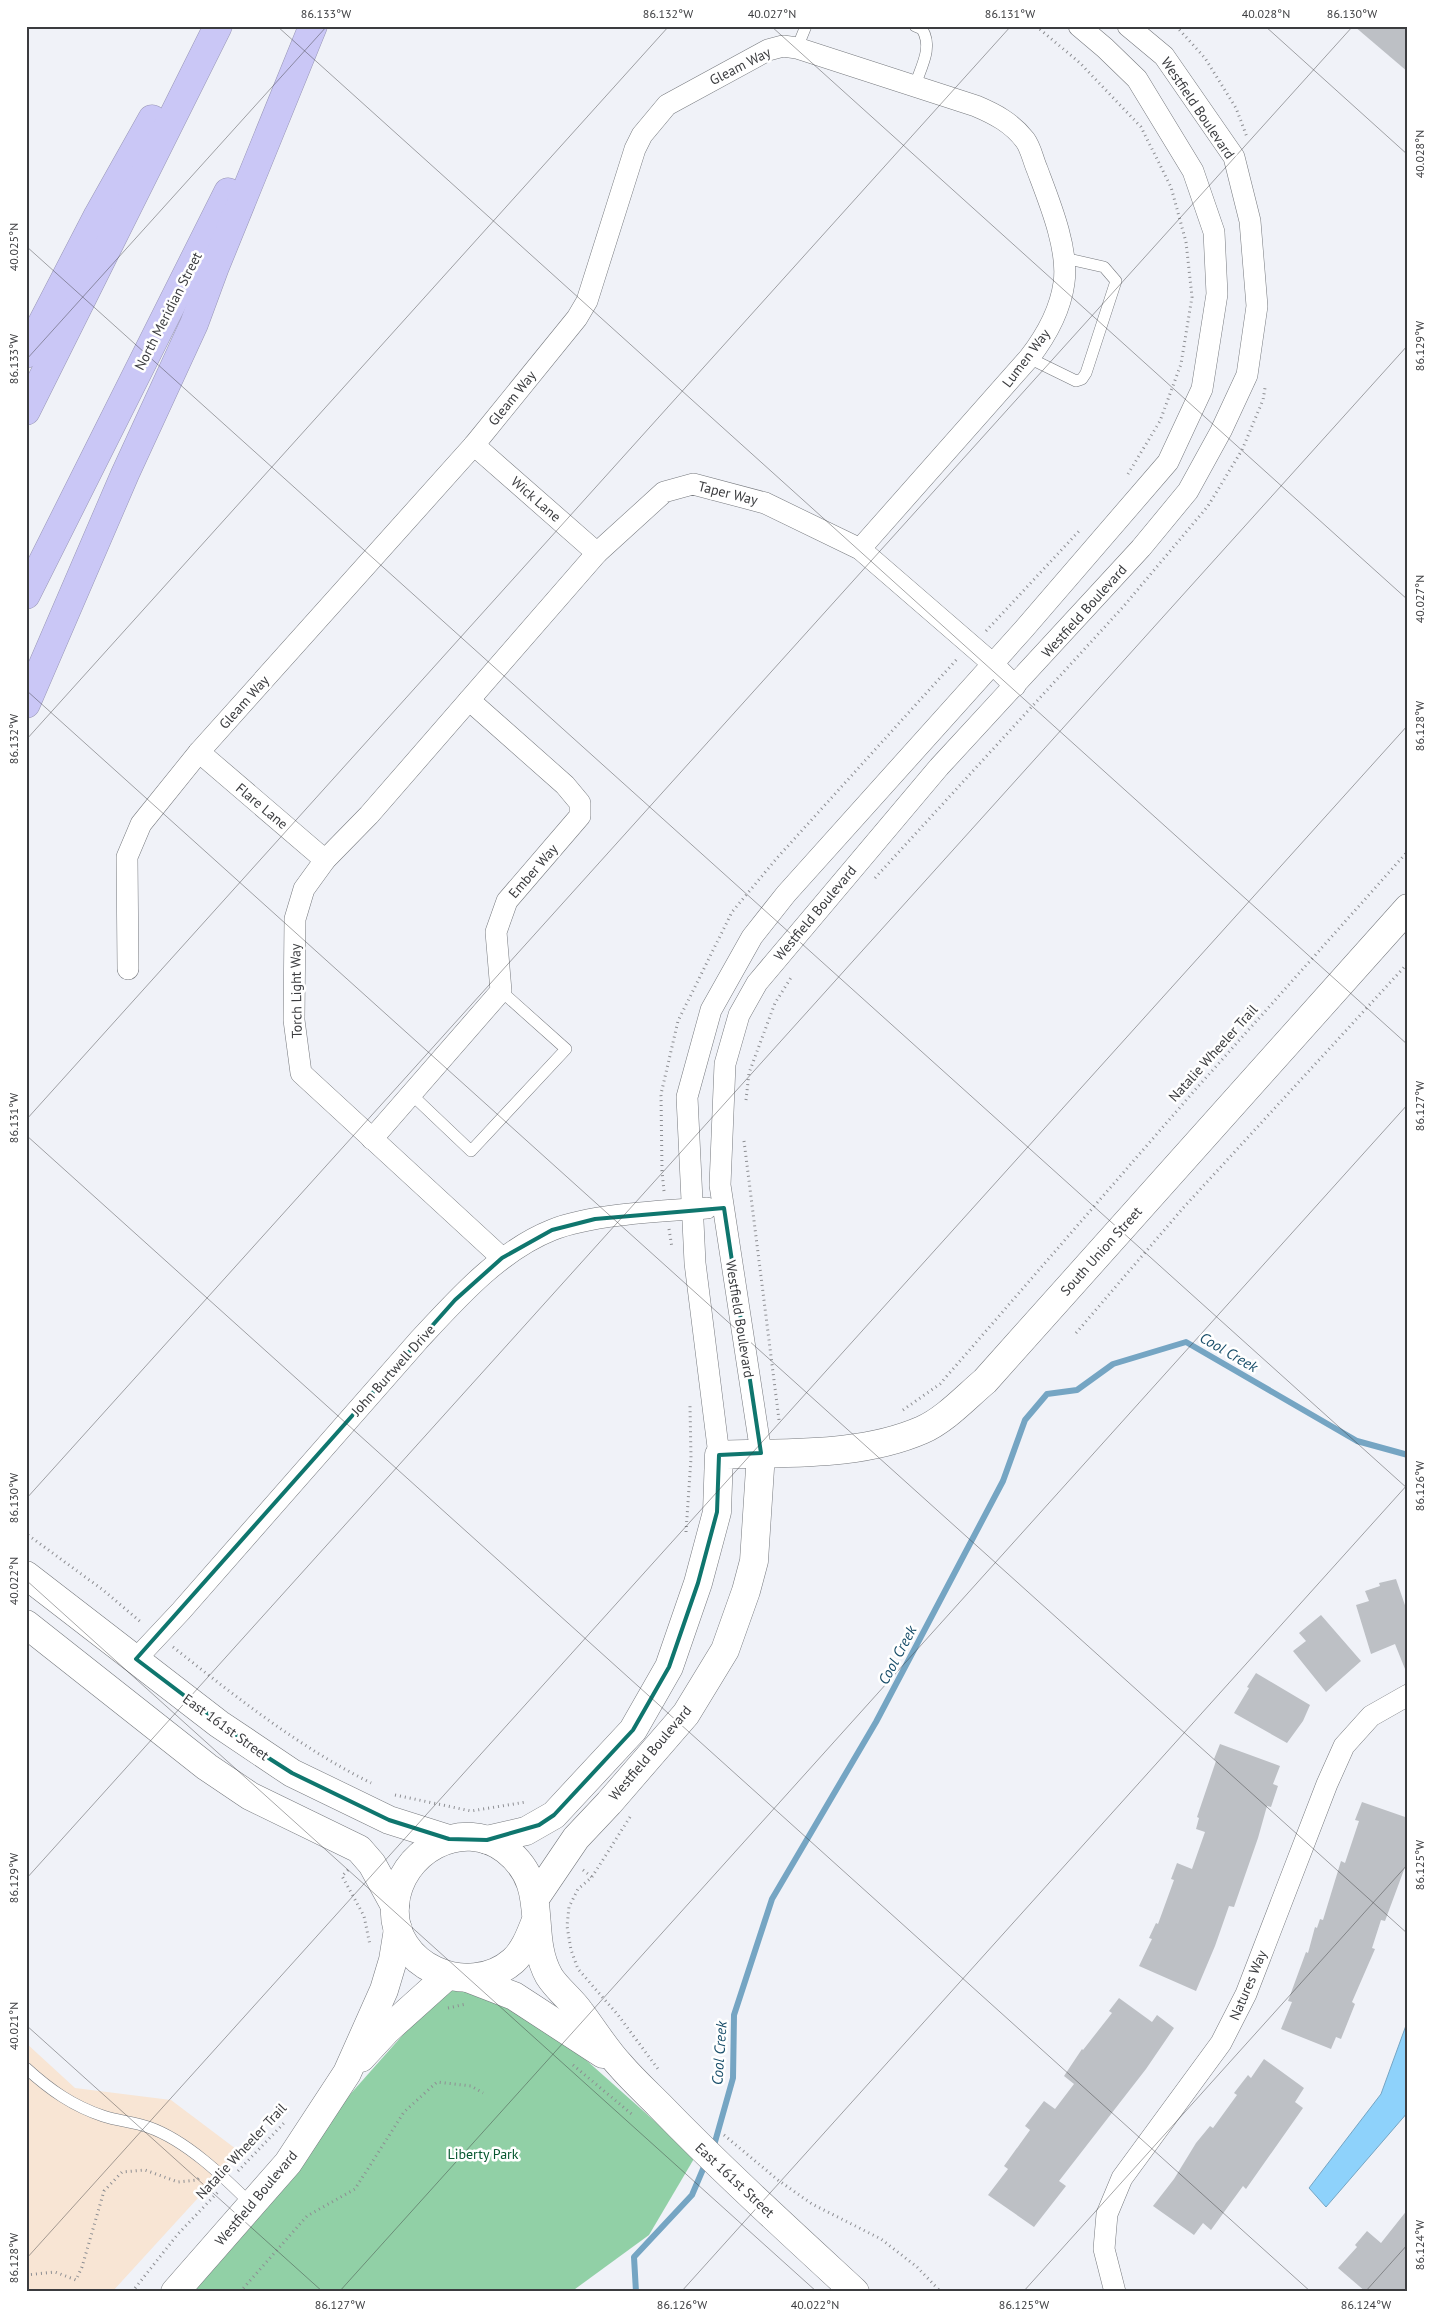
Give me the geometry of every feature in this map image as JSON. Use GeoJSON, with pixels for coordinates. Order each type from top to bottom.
{"type":"FeatureCollection","features":[{"type":"Feature","properties":{"kind":"highway"},"geometry":{"type":"LineString","coordinates":[[26,354],[98,215],[205,26]]}},
{"type":"Feature","properties":{"kind":"highway"},"geometry":{"type":"LineString","coordinates":[[26,410],[218,26]]}},
{"type":"Feature","properties":{"kind":"highway"},"geometry":{"type":"LineString","coordinates":[[26,704],[125,474],[194,324],[312,26]]}},
{"type":"Feature","properties":{"kind":"highway","name":"North Meridian Street"},"geometry":{"type":"LineString","coordinates":[[26,595],[312,26]]}},
{"type":"Feature","properties":{"kind":"street","name":"Westfield Boulevard"},"geometry":{"type":"LineString","coordinates":[[487,1840],[526,1831],[554,1815],[633,1730],[669,1667],[698,1583],[717,1512],[719,1455],[695,1263],[687,1097],[711,1010],[752,937],[786,894],[993,664],[1168,462],[1202,389],[1218,294],[1214,232],[1193,171],[1137,79],[1106,48],[1079,26]]}},
{"type":"Feature","properties":{"kind":"street","name":"Westfield Boulevard"},"geometry":{"type":"LineString","coordinates":[[536,1909],[576,1838],[686,1714],[725,1650],[746,1591],[754,1561],[770,1453],[720,1185],[725,1064],[739,1015],[756,983],[939,766],[1015,686],[1140,548],[1188,491],[1221,431],[1247,375],[1257,306],[1250,221],[1234,157],[1164,56],[1128,26]]}},
{"type":"Feature","properties":{"kind":"street","name":"Gleam Way"},"geometry":{"type":"LineString","coordinates":[[128,969],[126,857],[141,824],[199,752],[474,445],[577,318],[587,301],[635,149],[653,119],[667,104],[768,50],[784,46],[797,48],[916,85],[998,115],[1013,126]]}},
{"type":"Feature","properties":{"kind":"street","name":"Lumen Way"},"geometry":{"type":"LineString","coordinates":[[860,549],[1029,358],[1047,334],[1058,308],[1064,283],[1064,258],[1048,199],[1030,150],[1013,126]]}},
{"type":"Feature","properties":{"kind":"street","name":"Wick Lane"},"geometry":{"type":"LineString","coordinates":[[474,445],[597,553]]}},
{"type":"Feature","properties":{"kind":"street","name":"Taper Way"},"geometry":{"type":"LineString","coordinates":[[469,700],[597,553],[664,492],[693,484],[765,503],[860,549],[993,664],[1015,686]]}},
{"type":"Feature","properties":{"kind":"street","name":"Torch Light Way"},"geometry":{"type":"LineString","coordinates":[[469,700],[369,815],[325,860],[304,889],[295,919],[294,1020],[300,1073],[502,1258]]}},
{"type":"Feature","properties":{"kind":"street","name":"Ember Way"},"geometry":{"type":"LineString","coordinates":[[469,700],[565,785],[580,803],[580,816],[507,901],[496,932],[501,991]]}},
{"type":"Feature","properties":{"kind":"street","name":"Flare Lane"},"geometry":{"type":"LineString","coordinates":[[199,752],[325,860]]}},
{"type":"Feature","properties":{"kind":"street","name":"South Union Street"},"geometry":{"type":"LineString","coordinates":[[719,1455],[828,1450],[883,1443],[924,1430],[985,1381],[1404,919]]}},
{"type":"Feature","properties":{"kind":"street"},"geometry":{"type":"LineString","coordinates":[[372,1139],[501,991]]}},
{"type":"Feature","properties":{"kind":"street","name":"John Burtwell Drive"},"geometry":{"type":"LineString","coordinates":[[136,1659],[455,1300],[502,1258],[552,1230],[596,1219],[692,1209],[724,1208]]}},
{"type":"Feature","properties":{"kind":"street","name":"East 161st Street"},"geometry":{"type":"LineString","coordinates":[[26,1575],[219,1724],[292,1773],[389,1820],[449,1839]]}},
{"type":"Feature","properties":{"kind":"street"},"geometry":{"type":"LineString","coordinates":[[26,1624],[207,1768],[250,1796],[359,1849],[372,1864],[409,1950],[426,1967],[464,1986],[493,1973],[513,1961],[528,1943],[536,1909],[530,1878],[519,1862],[505,1849],[487,1840],[468,1837],[449,1839],[428,1848],[410,1863],[399,1884],[396,1918]]}},
{"type":"Feature","properties":{"kind":"street","name":"Natures Way"},"geometry":{"type":"LineString","coordinates":[[1108,2289],[1104,2249],[1107,2214],[1122,2178],[1152,2135],[1194,2082],[1226,2035],[1246,1994],[1327,1784],[1344,1746],[1371,1716],[1408,1695]]}},
{"type":"Feature","properties":{"kind":"street","name":"East 161st Street"},"geometry":{"type":"LineString","coordinates":[[536,1909],[543,1962],[550,1977],[578,2009],[619,2064],[693,2140],[855,2292]]}},
{"type":"Feature","properties":{"kind":"street","name":"Westfield Boulevard"},"geometry":{"type":"LineString","coordinates":[[175,2292],[288,2163],[347,2073],[384,1990],[393,1960],[396,1918]]}},
{"type":"Feature","properties":{"kind":"street","name":"Westfield Boulevard"},"geometry":{"type":"LineString","coordinates":[[347,2073],[387,2030],[464,1986]]}},
{"type":"Feature","properties":{"kind":"street","name":"East 161st Street"},"geometry":{"type":"LineString","coordinates":[[464,1986],[514,1996],[619,2064]]}},
{"type":"Feature","properties":{"kind":"lane"},"geometry":{"type":"LineString","coordinates":[[797,48],[806,26]]}},
{"type":"Feature","properties":{"kind":"lane"},"geometry":{"type":"LineString","coordinates":[[914,26],[922,28],[927,37],[928,47],[916,85]]}},
{"type":"Feature","properties":{"kind":"lane"},"geometry":{"type":"LineString","coordinates":[[1029,358],[1076,381],[1082,379],[1086,373],[1116,281],[1104,267],[1064,258]]}},
{"type":"Feature","properties":{"kind":"lane"},"geometry":{"type":"LineString","coordinates":[[411,1094],[471,1151],[566,1049],[501,991]]}},
{"type":"Feature","properties":{"kind":"lane"},"geometry":{"type":"LineString","coordinates":[[26,2068],[52,2092],[76,2105],[104,2117],[149,2127],[181,2144],[228,2181],[252,2205]]}},
{"type":"Feature","properties":{"kind":"path"},"geometry":{"type":"LineString","coordinates":[[1176,26],[1205,58],[1236,108],[1250,145]]}},
{"type":"Feature","properties":{"kind":"path"},"geometry":{"type":"LineString","coordinates":[[874,878],[1123,607],[1208,506],[1242,450],[1263,400],[1266,381]]}},
{"type":"Feature","properties":{"kind":"path","name":"Natalie Wheeler Trail"},"geometry":{"type":"LineString","coordinates":[[898,1414],[940,1384],[1195,1090],[1408,851]]}},
{"type":"Feature","properties":{"kind":"path"},"geometry":{"type":"LineString","coordinates":[[1076,1333],[1184,1207],[1408,962]]}},
{"type":"Feature","properties":{"kind":"path"},"geometry":{"type":"LineString","coordinates":[[744,1109],[749,1073],[771,1011],[793,974]]}},
{"type":"Feature","properties":{"kind":"path"},"geometry":{"type":"LineString","coordinates":[[743,1137],[780,1435],[770,1453]]}},
{"type":"Feature","properties":{"kind":"path"},"geometry":{"type":"LineString","coordinates":[[28,1535],[103,1590],[157,1636],[281,1730],[336,1766],[380,1787]]}},
{"type":"Feature","properties":{"kind":"path"},"geometry":{"type":"LineString","coordinates":[[389,1792],[398,1796],[471,1811],[528,1802]]}},
{"type":"Feature","properties":{"kind":"path"},"geometry":{"type":"LineString","coordinates":[[632,1814],[592,1877],[578,1889],[569,1907],[567,1926],[571,1950],[578,1969],[618,2015],[661,2073]]}},
{"type":"Feature","properties":{"kind":"path"},"geometry":{"type":"LineString","coordinates":[[342,1876],[364,1916],[370,1946],[369,1954]]}},
{"type":"Feature","properties":{"kind":"path"},"geometry":{"type":"LineString","coordinates":[[459,2004],[464,1986]]}},
{"type":"Feature","properties":{"kind":"path"},"geometry":{"type":"LineString","coordinates":[[569,2061],[641,2122]]}},
{"type":"Feature","properties":{"kind":"path"},"geometry":{"type":"LineString","coordinates":[[240,2292],[307,2216],[355,2190],[404,2112],[437,2082],[471,2086],[484,2093]]}},
{"type":"Feature","properties":{"kind":"path","name":"Natalie Wheeler Trail"},"geometry":{"type":"LineString","coordinates":[[132,2292],[178,2234],[285,2122]]}},
{"type":"Feature","properties":{"kind":"path"},"geometry":{"type":"LineString","coordinates":[[730,2139],[778,2180],[812,2204],[881,2239],[917,2267],[941,2292]]}},
{"type":"Feature","properties":{"kind":"path"},"geometry":{"type":"LineString","coordinates":[[26,2276],[55,2272],[76,2280],[82,2267],[104,2191],[122,2172],[145,2170],[178,2182],[197,2180],[209,2166]]}},
{"type":"Feature","properties":{"kind":"highlighted area"},"geometry":{"type":"Polygon","coordinates":[[[724,1208],[761,1453],[719,1455],[717,1512],[698,1583],[669,1667],[633,1730],[554,1815],[539,1825],[487,1840],[449,1839],[389,1820],[292,1773],[256,1750],[136,1659],[455,1300],[502,1258],[552,1230],[595,1219],[724,1208]]]}},
{"type":"Feature","properties":{"kind":"shaded area"},"geometry":{"type":"Polygon","coordinates":[[[26,2043],[75,2088],[171,2100],[240,2152],[112,2292],[26,2292],[26,2043]]]}},
{"type":"Feature","properties":{"kind":"green space","name":"Liberty Park"},"geometry":{"type":"Polygon","coordinates":[[[466,1986],[506,2001],[567,2043],[695,2157],[649,2235],[571,2292],[175,2292],[432,2002],[446,1991],[466,1986]]]}},
{"type":"Feature","properties":{"kind":"water"},"geometry":{"type":"Polygon","coordinates":[[[1408,2020],[1408,2112],[1326,2207],[1309,2188],[1381,2094],[1408,2020]]]}},
{"type":"Feature","properties":{"kind":"building"},"geometry":{"type":"Polygon","coordinates":[[[1354,26],[1401,26],[1408,32],[1408,72],[1354,26]]]}},
{"type":"Feature","properties":{"kind":"building"},"geometry":{"type":"Polygon","coordinates":[[[1396,1579],[1408,1614],[1407,1674],[1395,1644],[1371,1654],[1356,1605],[1369,1601],[1365,1591],[1380,1586],[1379,1583],[1396,1579]]]}},
{"type":"Feature","properties":{"kind":"building"},"geometry":{"type":"Polygon","coordinates":[[[1321,1615],[1361,1661],[1326,1692],[1293,1651],[1306,1641],[1299,1633],[1321,1615]]]}},
{"type":"Feature","properties":{"kind":"building"},"geometry":{"type":"Polygon","coordinates":[[[1256,1673],[1310,1705],[1303,1721],[1287,1743],[1234,1713],[1256,1673]]]}},
{"type":"Feature","properties":{"kind":"building"},"geometry":{"type":"Polygon","coordinates":[[[1220,1744],[1280,1766],[1273,1784],[1278,1786],[1271,1807],[1267,1806],[1234,1907],[1229,1906],[1196,1991],[1139,1966],[1152,1939],[1149,1938],[1156,1923],[1158,1924],[1174,1880],[1171,1879],[1177,1863],[1192,1869],[1205,1832],[1196,1829],[1199,1818],[1197,1817],[1220,1744]]]}},
{"type":"Feature","properties":{"kind":"building"},"geometry":{"type":"Polygon","coordinates":[[[1362,1802],[1408,1818],[1408,1859],[1385,1921],[1381,1920],[1372,1948],[1375,1949],[1352,2002],[1355,2004],[1341,2039],[1336,2037],[1331,2049],[1281,2029],[1292,2002],[1288,2001],[1306,1952],[1308,1953],[1315,1927],[1317,1928],[1320,1919],[1323,1920],[1341,1861],[1345,1863],[1359,1821],[1355,1820],[1362,1802]]]}},
{"type":"Feature","properties":{"kind":"building"},"geometry":{"type":"Polygon","coordinates":[[[1119,1998],[1152,2022],[1157,2015],[1174,2028],[1146,2069],[1059,2181],[1066,2186],[1034,2227],[988,2195],[1008,2169],[1004,2166],[1030,2130],[1025,2126],[1044,2101],[1055,2109],[1074,2084],[1064,2076],[1082,2049],[1112,2013],[1109,2011],[1119,1998]]]}},
{"type":"Feature","properties":{"kind":"building"},"geometry":{"type":"Polygon","coordinates":[[[1264,2059],[1304,2088],[1295,2102],[1303,2108],[1246,2189],[1243,2186],[1211,2230],[1203,2223],[1194,2235],[1153,2206],[1174,2179],[1196,2143],[1210,2126],[1213,2128],[1237,2095],[1234,2093],[1248,2075],[1251,2078],[1264,2059]]]}},
{"type":"Feature","properties":{"kind":"building"},"geometry":{"type":"Polygon","coordinates":[[[1408,2209],[1408,2292],[1366,2292],[1338,2268],[1357,2247],[1355,2245],[1367,2231],[1381,2243],[1408,2209]]]}},
{"type":"Feature","properties":{"kind":"waterway","name":"Cool Creek"},"geometry":{"type":"LineString","coordinates":[[713,2149],[733,2078],[734,2015],[772,1899],[876,1722],[1003,1481],[1025,1420],[1047,1394],[1077,1390],[1113,1364],[1186,1342],[1357,1441],[1408,1455]]}},
{"type":"Feature","properties":{"kind":"waterway","name":"Cool Creek"},"geometry":{"type":"LineString","coordinates":[[636,2292],[634,2257],[692,2195],[706,2162]]}}]}
